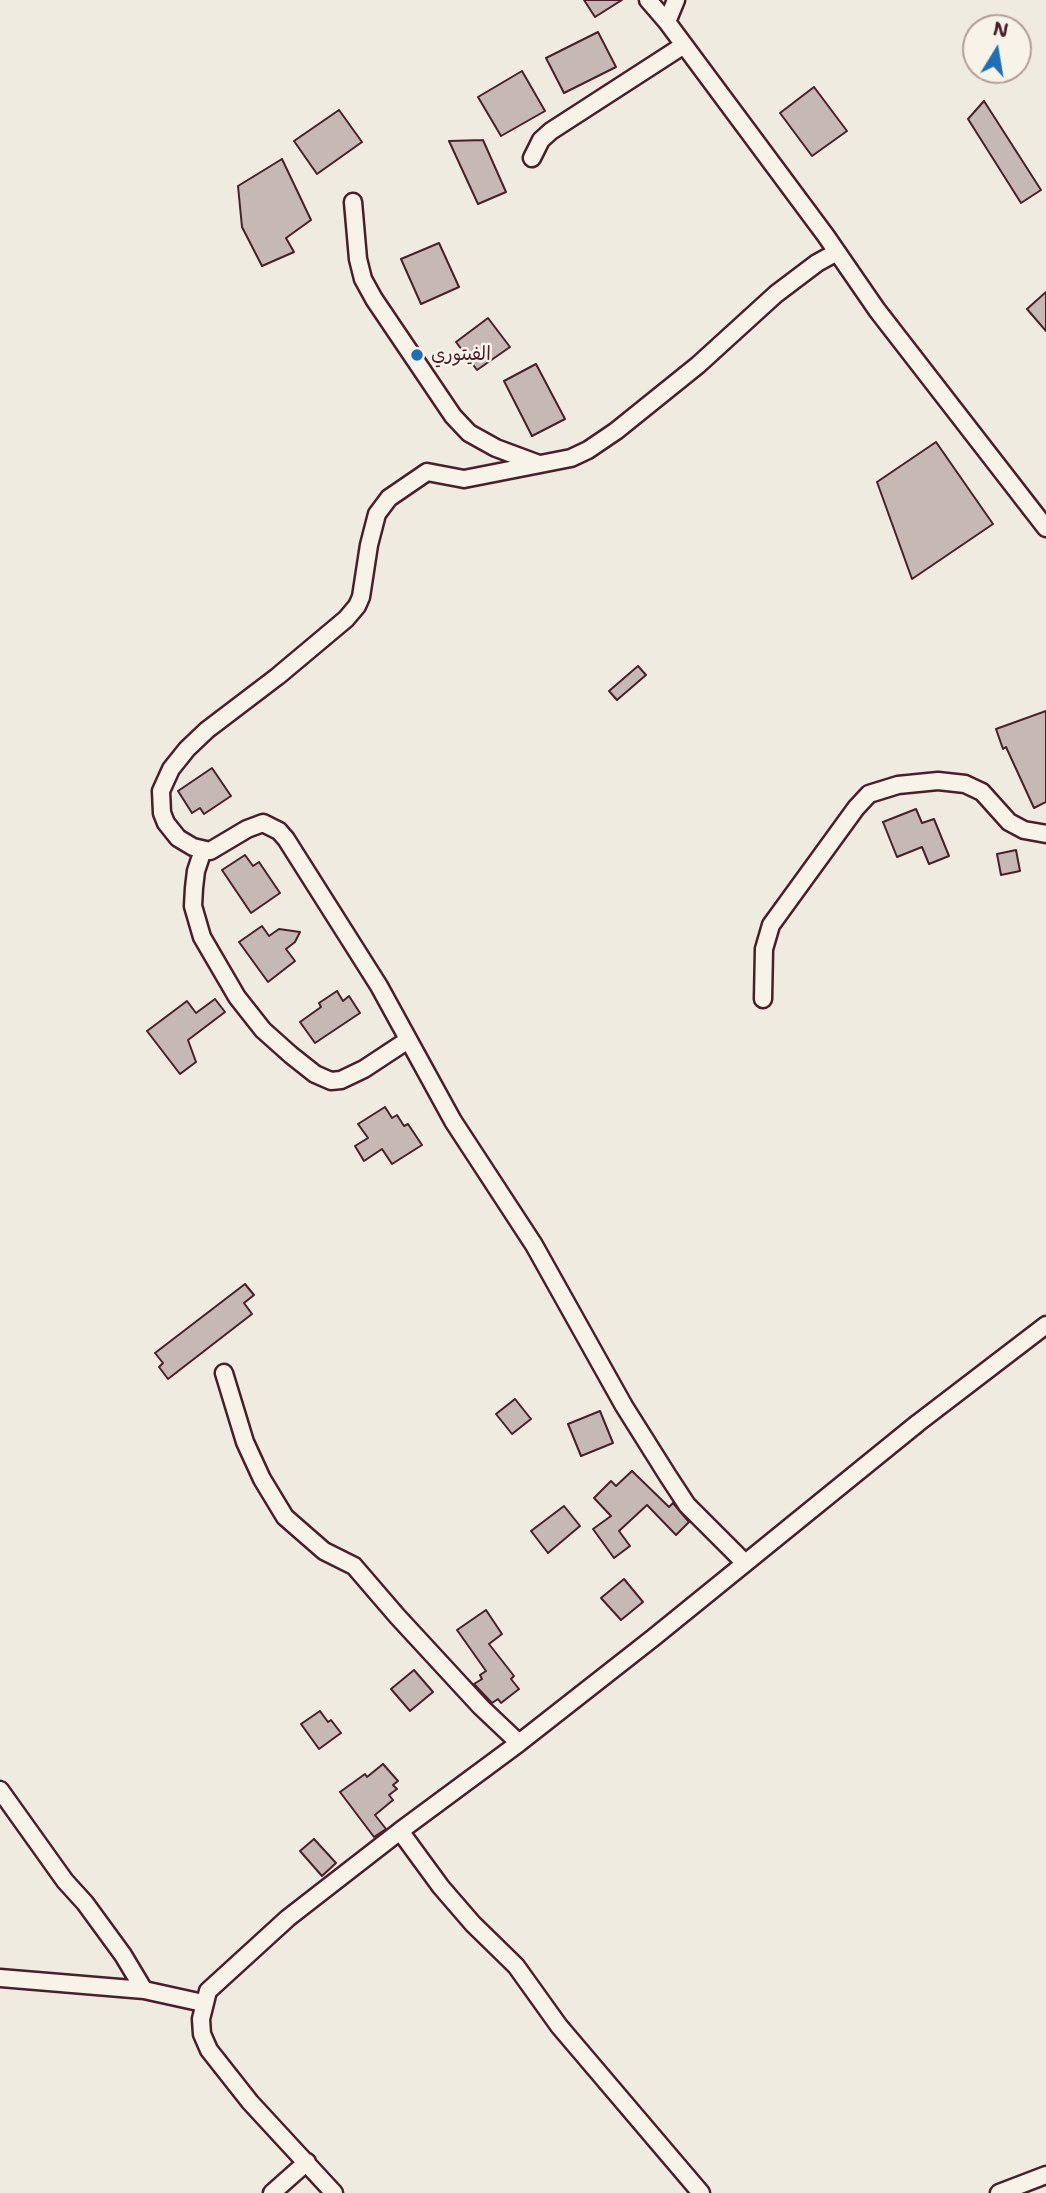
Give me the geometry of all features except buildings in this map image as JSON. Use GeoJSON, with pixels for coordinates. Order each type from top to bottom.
{"type":"FeatureCollection","features":[{"type":"Feature","properties":{"kind":"street"},"geometry":{"type":"LineString","coordinates":[[648,0],[837,252],[877,310],[1046,528]]}},
{"type":"Feature","properties":{"kind":"street"},"geometry":{"type":"LineString","coordinates":[[667,22],[676,0]]}},
{"type":"Feature","properties":{"kind":"street"},"geometry":{"type":"LineString","coordinates":[[532,158],[541,140],[551,131],[684,45]]}},
{"type":"Feature","properties":{"kind":"street"},"geometry":{"type":"LineString","coordinates":[[353,202],[358,259],[363,279],[453,416],[469,433],[496,448],[539,464]]}},
{"type":"Feature","properties":{"kind":"street"},"geometry":{"type":"LineString","coordinates":[[744,1562],[687,1505],[668,1476],[624,1406],[534,1245],[453,1121],[379,986],[279,831],[263,823],[255,825],[218,848],[203,850],[186,844],[171,831],[166,823],[161,801],[164,781],[187,749],[207,730],[346,620],[357,606],[377,514],[389,498],[427,472],[464,479],[571,458],[588,450],[617,431],[698,365],[776,294],[817,263],[837,252]]}},
{"type":"Feature","properties":{"kind":"street"},"geometry":{"type":"LineString","coordinates":[[763,999],[764,949],[771,925],[869,794],[898,785],[938,781],[965,783],[982,792],[1009,822],[1024,830],[1046,834]]}},
{"type":"Feature","properties":{"kind":"street"},"geometry":{"type":"LineString","coordinates":[[203,850],[196,871],[193,906],[202,937],[237,997],[263,1030],[316,1074],[331,1081],[341,1080],[363,1069],[408,1040]]}},
{"type":"Feature","properties":{"kind":"street"},"geometry":{"type":"LineString","coordinates":[[334,2193],[243,2094],[209,2050],[202,2035],[203,2003],[208,1991],[278,1927],[653,1638],[918,1423],[1046,1325]]}},
{"type":"Feature","properties":{"kind":"street"},"geometry":{"type":"LineString","coordinates":[[224,1373],[245,1442],[262,1479],[285,1517],[324,1551],[354,1566],[369,1586],[465,1689],[519,1743]]}},
{"type":"Feature","properties":{"kind":"street"},"geometry":{"type":"LineString","coordinates":[[0,1790],[65,1881],[85,1903],[144,1990]]}},
{"type":"Feature","properties":{"kind":"street"},"geometry":{"type":"LineString","coordinates":[[400,1831],[441,1887],[473,1924],[516,1966],[559,2026],[701,2193]]}},
{"type":"Feature","properties":{"kind":"street"},"geometry":{"type":"LineString","coordinates":[[0,1978],[144,1990],[203,2003]]}},
{"type":"Feature","properties":{"kind":"street"},"geometry":{"type":"LineString","coordinates":[[272,2193],[307,2162]]}},
{"type":"Feature","properties":{"kind":"street"},"geometry":{"type":"LineString","coordinates":[[999,2193],[1046,2175]]}},
{"type":"Feature","properties":{"kind":"place","name":"الفيتوري"},"geometry":{"type":"Point","coordinates":[417,355]}}]}
